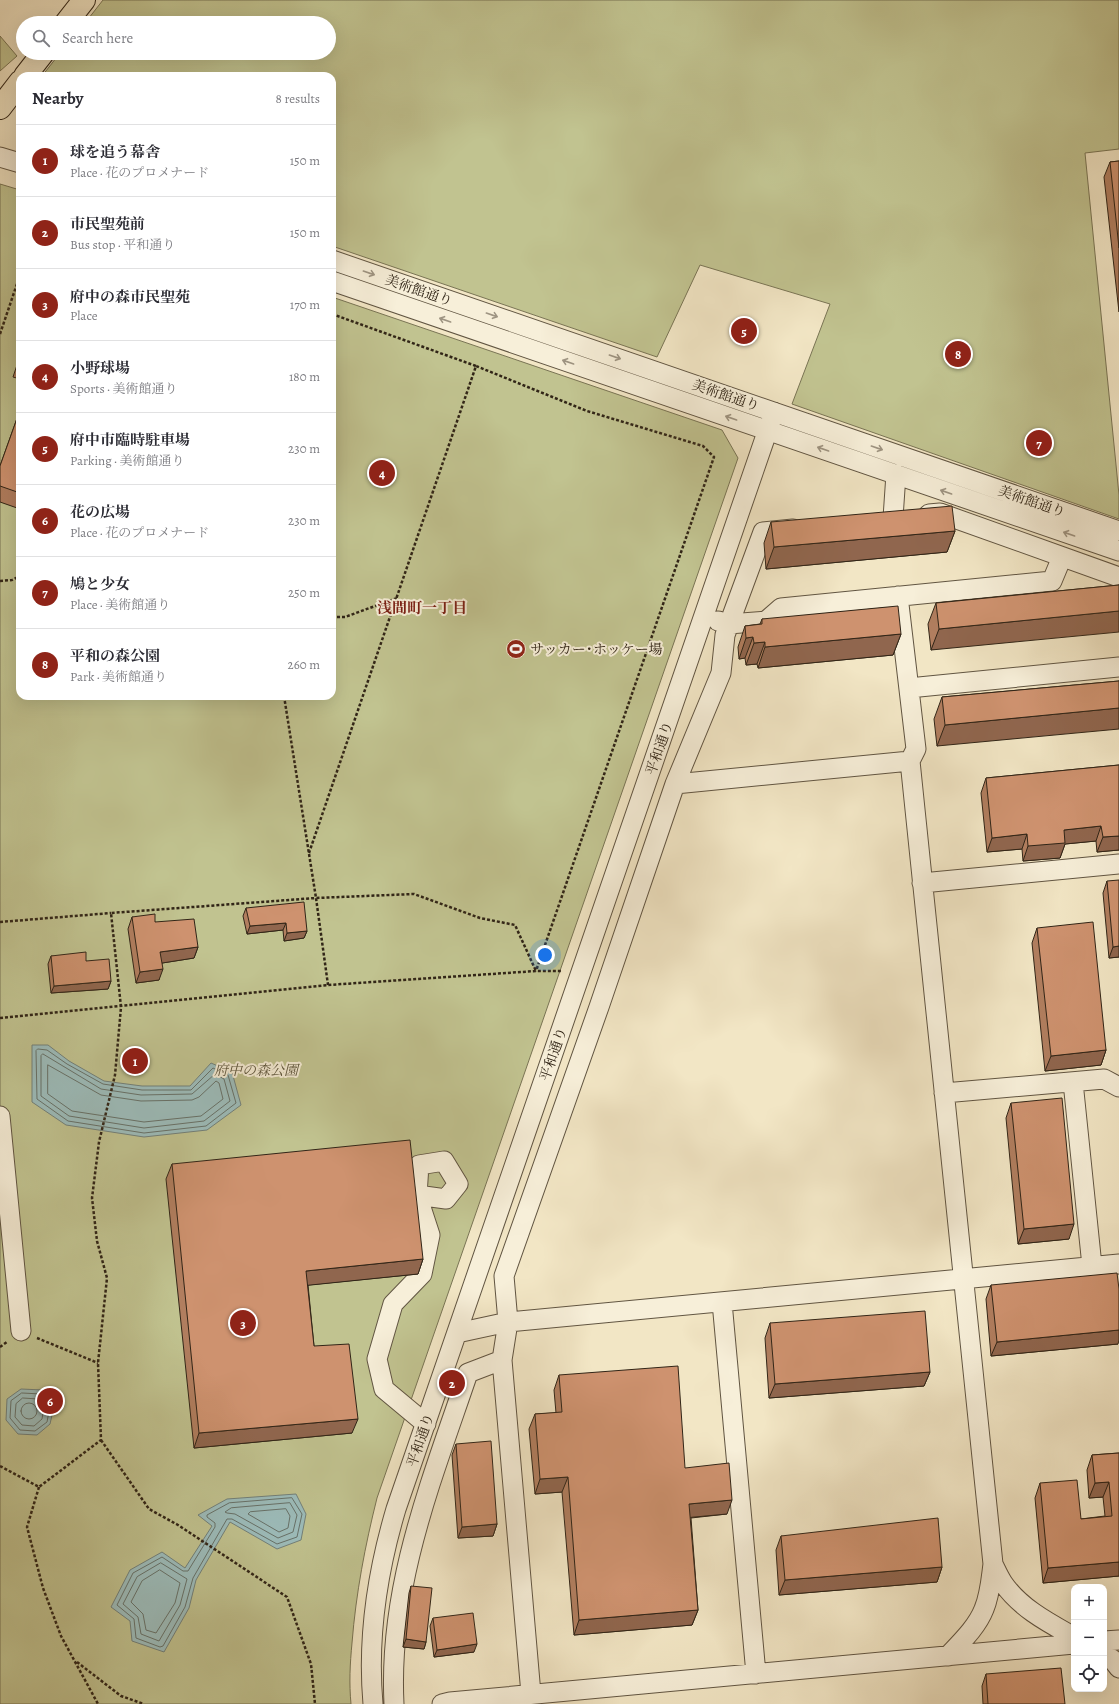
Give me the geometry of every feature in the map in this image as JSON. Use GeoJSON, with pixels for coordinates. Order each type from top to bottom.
{"type":"FeatureCollection","features":[{"type":"Feature","properties":{"kind":"main road"},"geometry":{"type":"LineString","coordinates":[[71,16],[84,0]]}},
{"type":"Feature","properties":{"kind":"main road"},"geometry":{"type":"LineString","coordinates":[[28,72],[38,60]]}},
{"type":"Feature","properties":{"kind":"main road"},"geometry":{"type":"LineString","coordinates":[[0,108],[16,87]]}},
{"type":"Feature","properties":{"kind":"street"},"geometry":{"type":"LineString","coordinates":[[0,157],[16,162]]}},
{"type":"Feature","properties":{"kind":"street","name":"美術館通り"},"geometry":{"type":"LineString","coordinates":[[336,261],[1119,531]]}},
{"type":"Feature","properties":{"kind":"street","name":"美術館通り"},"geometry":{"type":"LineString","coordinates":[[336,282],[1119,551]]}},
{"type":"Feature","properties":{"kind":"street","name":"平和通り"},"geometry":{"type":"LineString","coordinates":[[373,1704],[370,1647],[378,1583],[390,1530],[774,412]]}},
{"type":"Feature","properties":{"kind":"street"},"geometry":{"type":"LineString","coordinates":[[896,474],[885,519],[940,513],[1119,577]]}},
{"type":"Feature","properties":{"kind":"street"},"geometry":{"type":"LineString","coordinates":[[1011,514],[1018,496]]}},
{"type":"Feature","properties":{"kind":"street"},"geometry":{"type":"LineString","coordinates":[[1082,564],[1097,524]]}},
{"type":"Feature","properties":{"kind":"street"},"geometry":{"type":"LineString","coordinates":[[531,1694],[502,1360],[508,1322],[504,1276],[601,1000],[674,784],[721,673],[725,635],[728,624],[763,532],[809,527]]}},
{"type":"Feature","properties":{"kind":"street"},"geometry":{"type":"LineString","coordinates":[[704,616],[728,624],[766,621],[781,608],[1052,581],[1062,557]]}},
{"type":"Feature","properties":{"kind":"street"},"geometry":{"type":"LineString","coordinates":[[898,596],[916,749],[910,761],[993,1564],[990,1588],[984,1610],[970,1632],[948,1656]]}},
{"type":"Feature","properties":{"kind":"street"},"geometry":{"type":"LineString","coordinates":[[909,688],[1119,667]]}},
{"type":"Feature","properties":{"kind":"street"},"geometry":{"type":"LineString","coordinates":[[674,784],[910,761]]}},
{"type":"Feature","properties":{"kind":"street"},"geometry":{"type":"LineString","coordinates":[[922,883],[1119,864]]}},
{"type":"Feature","properties":{"kind":"street"},"geometry":{"type":"LineString","coordinates":[[944,1093],[1104,1079],[1119,1087]]}},
{"type":"Feature","properties":{"kind":"street"},"geometry":{"type":"LineString","coordinates":[[1073,1082],[1092,1266]]}},
{"type":"Feature","properties":{"kind":"street"},"geometry":{"type":"LineString","coordinates":[[0,1116],[21,1331]]}},
{"type":"Feature","properties":{"kind":"street"},"geometry":{"type":"LineString","coordinates":[[417,1195],[430,1235],[422,1274],[393,1304],[377,1359],[384,1389],[426,1424]]}},
{"type":"Feature","properties":{"kind":"street"},"geometry":{"type":"LineString","coordinates":[[457,1333],[508,1322],[1119,1264]]}},
{"type":"Feature","properties":{"kind":"street"},"geometry":{"type":"LineString","coordinates":[[722,1302],[756,1674]]}},
{"type":"Feature","properties":{"kind":"street"},"geometry":{"type":"LineString","coordinates":[[394,1704],[394,1656],[397,1615],[407,1562],[420,1514],[468,1373],[502,1360]]}},
{"type":"Feature","properties":{"kind":"street"},"geometry":{"type":"LineString","coordinates":[[993,1564],[1003,1583],[1016,1599],[1046,1621],[1071,1635]]}},
{"type":"Feature","properties":{"kind":"street"},"geometry":{"type":"LineString","coordinates":[[1107,1641],[1119,1640]]}},
{"type":"Feature","properties":{"kind":"street"},"geometry":{"type":"LineString","coordinates":[[442,1704],[531,1694],[1071,1644]]}},
{"type":"Feature","properties":{"kind":"street"},"geometry":{"type":"LineString","coordinates":[[1106,1656],[1112,1659],[1119,1668]]}},
{"type":"Feature","properties":{"kind":"path"},"geometry":{"type":"LineString","coordinates":[[0,334],[16,287]]}},
{"type":"Feature","properties":{"kind":"path"},"geometry":{"type":"LineString","coordinates":[[336,315],[476,366],[588,411],[704,446],[714,457],[536,971]]}},
{"type":"Feature","properties":{"kind":"path"},"geometry":{"type":"LineString","coordinates":[[309,853],[476,366]]}},
{"type":"Feature","properties":{"kind":"path"},"geometry":{"type":"LineString","coordinates":[[0,581],[12,580],[16,578]]}},
{"type":"Feature","properties":{"kind":"path"},"geometry":{"type":"LineString","coordinates":[[336,617],[345,617],[397,598]]}},
{"type":"Feature","properties":{"kind":"path"},"geometry":{"type":"LineString","coordinates":[[285,700],[316,898],[328,985]]}},
{"type":"Feature","properties":{"kind":"path"},"geometry":{"type":"LineString","coordinates":[[0,922],[316,898],[414,894],[480,918],[515,925],[536,971]]}},
{"type":"Feature","properties":{"kind":"path"},"geometry":{"type":"LineString","coordinates":[[111,914],[121,1007],[115,1075],[98,1142],[92,1198],[97,1241],[107,1278],[98,1363],[101,1440],[149,1509],[178,1525],[287,1597],[311,1664],[315,1704]]}},
{"type":"Feature","properties":{"kind":"path"},"geometry":{"type":"LineString","coordinates":[[0,1018],[328,985],[536,971],[582,971]]}},
{"type":"Feature","properties":{"kind":"path"},"geometry":{"type":"LineString","coordinates":[[0,1347],[21,1331],[98,1363]]}},
{"type":"Feature","properties":{"kind":"path"},"geometry":{"type":"LineString","coordinates":[[98,1704],[77,1662],[61,1636],[43,1588],[27,1527],[39,1487],[101,1440]]}},
{"type":"Feature","properties":{"kind":"path"},"geometry":{"type":"LineString","coordinates":[[0,1466],[39,1487]]}},
{"type":"Feature","properties":{"kind":"path"},"geometry":{"type":"LineString","coordinates":[[77,1662],[121,1696],[144,1704]]}},
{"type":"Feature","properties":{"kind":"green space"},"geometry":{"type":"Polygon","coordinates":[[[103,0],[1119,0],[1119,149],[1085,153],[1119,495],[1119,519],[792,404],[830,304],[700,265],[657,357],[336,247],[336,72],[45,72],[55,60],[336,60],[336,16],[90,16],[103,0]]]}},
{"type":"Feature","properties":{"kind":"green space"},"geometry":{"type":"Polygon","coordinates":[[[0,36],[16,55],[16,57],[0,71],[0,36]]]}},
{"type":"Feature","properties":{"kind":"green space","name":"府中の森公園"},"geometry":{"type":"Polygon","coordinates":[[[0,184],[16,189],[16,700],[336,700],[336,298],[722,430],[738,458],[377,1498],[365,1552],[356,1606],[350,1666],[351,1704],[0,1704],[0,184]]]}},
{"type":"Feature","properties":{"kind":"water"},"geometry":{"type":"Polygon","coordinates":[[[32,1045],[48,1045],[69,1061],[104,1081],[142,1086],[190,1086],[211,1063],[232,1072],[241,1105],[207,1130],[144,1137],[66,1125],[32,1102],[32,1045]]]}},
{"type":"Feature","properties":{"kind":"water"},"geometry":{"type":"Polygon","coordinates":[[[21,1389],[43,1390],[54,1406],[50,1424],[37,1435],[18,1434],[6,1420],[7,1399],[21,1389]]]}},
{"type":"Feature","properties":{"kind":"water"},"geometry":{"type":"Polygon","coordinates":[[[296,1494],[306,1514],[301,1540],[277,1549],[230,1522],[196,1580],[189,1608],[164,1652],[132,1641],[130,1621],[111,1607],[130,1570],[162,1552],[185,1568],[212,1526],[198,1515],[227,1499],[296,1494]]]}},
{"type":"Feature","properties":{"kind":"building"},"geometry":{"type":"Polygon","coordinates":[[[1119,161],[1119,248],[1110,162],[1119,161]]]}},
{"type":"Feature","properties":{"kind":"building"},"geometry":{"type":"Polygon","coordinates":[[[16,421],[16,492],[0,486],[0,466],[16,421]]]}},
{"type":"Feature","properties":{"kind":"building"},"geometry":{"type":"Polygon","coordinates":[[[952,506],[955,531],[774,547],[771,522],[952,506]]]}},
{"type":"Feature","properties":{"kind":"building"},"geometry":{"type":"Polygon","coordinates":[[[1119,585],[1119,611],[939,629],[936,603],[1119,585]]]}},
{"type":"Feature","properties":{"kind":"building"},"geometry":{"type":"Polygon","coordinates":[[[898,606],[901,634],[765,647],[765,642],[754,643],[753,637],[746,638],[745,626],[762,624],[762,619],[898,606]]]}},
{"type":"Feature","properties":{"kind":"building"},"geometry":{"type":"Polygon","coordinates":[[[1119,681],[1119,708],[945,725],[942,697],[1119,681]]]}},
{"type":"Feature","properties":{"kind":"building"},"geometry":{"type":"Polygon","coordinates":[[[1119,765],[1119,836],[1103,837],[1101,826],[1064,830],[1065,843],[1028,846],[1027,834],[992,838],[986,778],[1119,765]]]}},
{"type":"Feature","properties":{"kind":"building"},"geometry":{"type":"Polygon","coordinates":[[[1119,880],[1119,946],[1113,947],[1107,881],[1119,880]]]}},
{"type":"Feature","properties":{"kind":"building"},"geometry":{"type":"Polygon","coordinates":[[[304,902],[307,931],[287,933],[286,923],[250,926],[246,908],[304,902]]]}},
{"type":"Feature","properties":{"kind":"building"},"geometry":{"type":"Polygon","coordinates":[[[155,914],[155,922],[194,919],[198,947],[160,952],[163,969],[140,972],[132,917],[155,914]]]}},
{"type":"Feature","properties":{"kind":"building"},"geometry":{"type":"Polygon","coordinates":[[[1093,922],[1106,1050],[1051,1056],[1037,928],[1093,922]]]}},
{"type":"Feature","properties":{"kind":"building"},"geometry":{"type":"Polygon","coordinates":[[[86,952],[86,961],[109,959],[111,981],[54,986],[51,956],[86,952]]]}},
{"type":"Feature","properties":{"kind":"building"},"geometry":{"type":"Polygon","coordinates":[[[1062,1098],[1074,1224],[1024,1229],[1011,1103],[1062,1098]]]}},
{"type":"Feature","properties":{"kind":"building"},"geometry":{"type":"Polygon","coordinates":[[[410,1140],[423,1259],[306,1271],[314,1346],[349,1344],[358,1419],[199,1433],[172,1164],[410,1140]]]}},
{"type":"Feature","properties":{"kind":"building"},"geometry":{"type":"Polygon","coordinates":[[[1117,1273],[1119,1289],[1119,1330],[997,1342],[991,1285],[1117,1273]]]}},
{"type":"Feature","properties":{"kind":"building"},"geometry":{"type":"Polygon","coordinates":[[[925,1311],[930,1372],[775,1384],[770,1323],[925,1311]]]}},
{"type":"Feature","properties":{"kind":"building"},"geometry":{"type":"Polygon","coordinates":[[[678,1366],[685,1468],[729,1463],[732,1500],[689,1504],[698,1610],[579,1620],[568,1477],[540,1479],[535,1414],[562,1412],[559,1375],[678,1366]]]}},
{"type":"Feature","properties":{"kind":"building"},"geometry":{"type":"Polygon","coordinates":[[[491,1441],[497,1524],[462,1527],[456,1444],[491,1441]]]}},
{"type":"Feature","properties":{"kind":"building"},"geometry":{"type":"Polygon","coordinates":[[[1119,1453],[1119,1562],[1048,1568],[1040,1483],[1077,1480],[1081,1519],[1112,1516],[1109,1482],[1095,1483],[1092,1455],[1119,1453]]]}},
{"type":"Feature","properties":{"kind":"building"},"geometry":{"type":"Polygon","coordinates":[[[938,1518],[942,1567],[785,1580],[781,1536],[938,1518]]]}},
{"type":"Feature","properties":{"kind":"building"},"geometry":{"type":"Polygon","coordinates":[[[411,1586],[432,1588],[426,1642],[406,1639],[411,1586]]]}},
{"type":"Feature","properties":{"kind":"building"},"geometry":{"type":"Polygon","coordinates":[[[473,1613],[477,1644],[437,1650],[433,1618],[473,1613]]]}},
{"type":"Feature","properties":{"kind":"building"},"geometry":{"type":"Polygon","coordinates":[[[1061,1668],[1065,1704],[988,1704],[986,1674],[1061,1668]]]}},
{"type":"Feature","properties":{"kind":"place","name":"府中市臨時駐車場"},"geometry":{"type":"Point","coordinates":[744,331]}},
{"type":"Feature","properties":{"kind":"place","name":"平和の森公園"},"geometry":{"type":"Point","coordinates":[958,354]}},
{"type":"Feature","properties":{"kind":"place","name":"鳩と少女"},"geometry":{"type":"Point","coordinates":[1039,443]}},
{"type":"Feature","properties":{"kind":"place","name":"小野球場"},"geometry":{"type":"Point","coordinates":[382,473]}},
{"type":"Feature","properties":{"kind":"place","name":"サッカー･ホッケー場"},"geometry":{"type":"Point","coordinates":[516,649]}},
{"type":"Feature","properties":{"kind":"place","name":"球を追う幕舎"},"geometry":{"type":"Point","coordinates":[135,1061]}},
{"type":"Feature","properties":{"kind":"place","name":"府中の森市民聖苑"},"geometry":{"type":"Point","coordinates":[243,1323]}},
{"type":"Feature","properties":{"kind":"place","name":"市民聖苑前"},"geometry":{"type":"Point","coordinates":[452,1383]}},
{"type":"Feature","properties":{"kind":"place","name":"花の広場"},"geometry":{"type":"Point","coordinates":[50,1401]}},
{"type":"Feature","properties":{"kind":"district","name":"浅間町一丁目"},"geometry":{"type":"Point","coordinates":[422,608]}}]}
